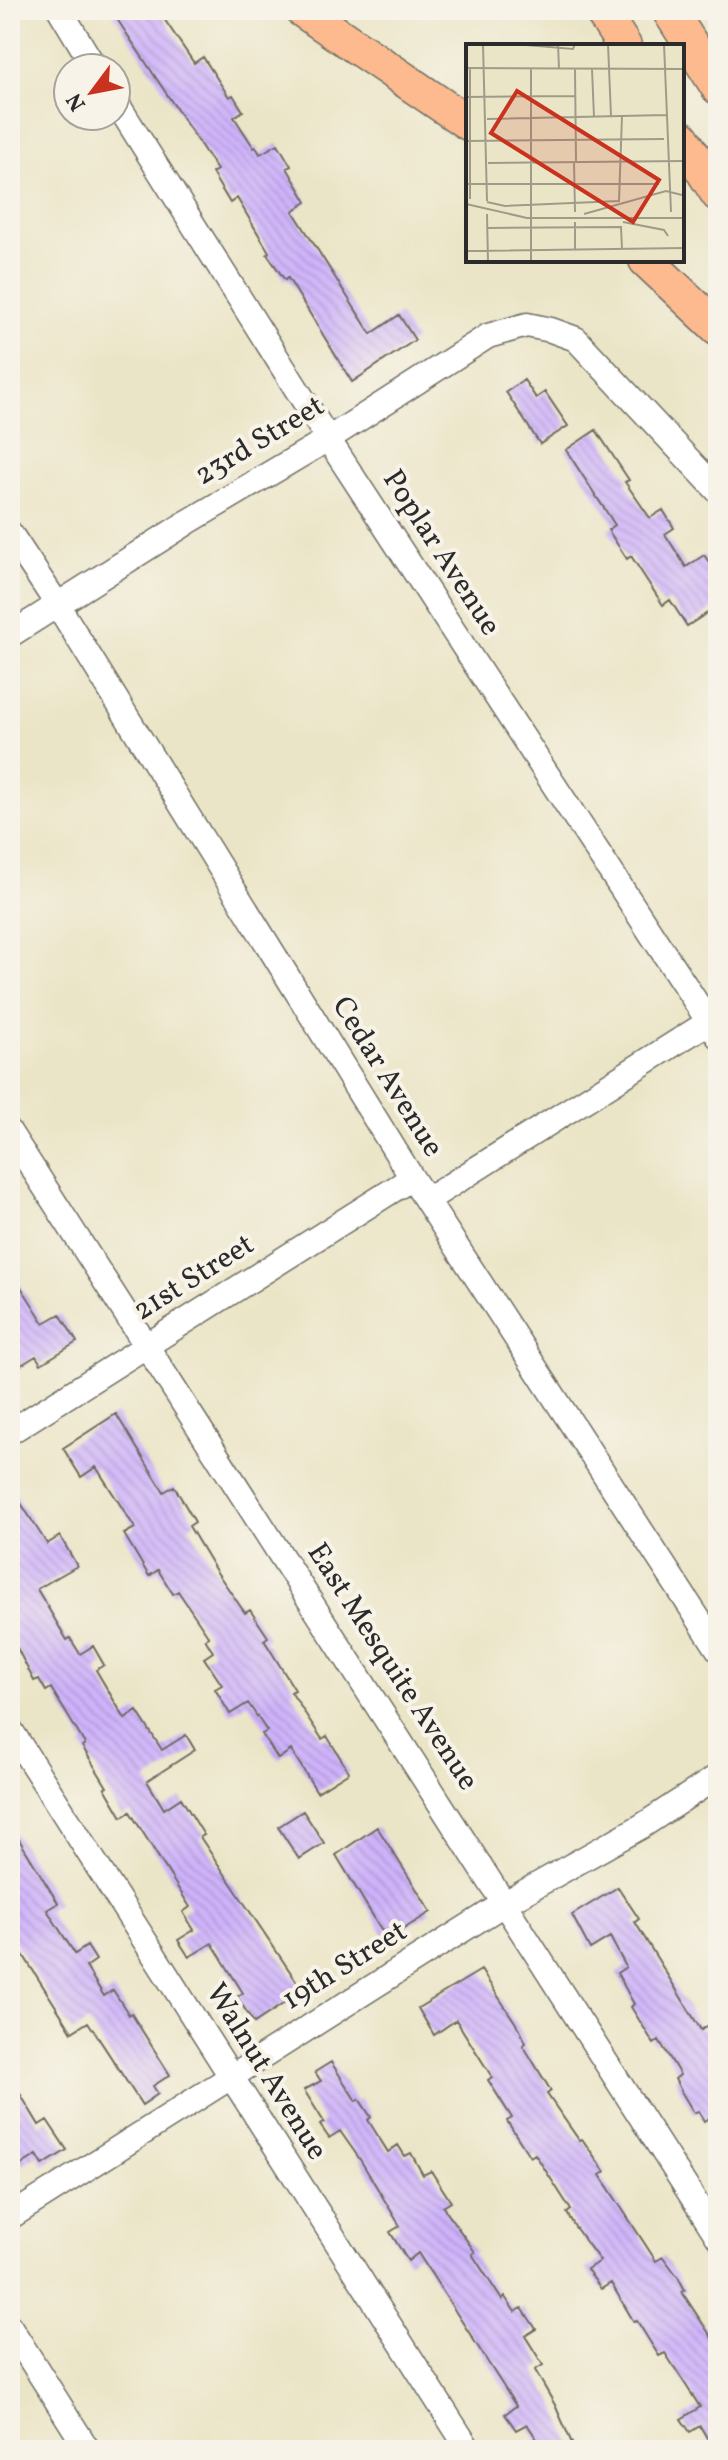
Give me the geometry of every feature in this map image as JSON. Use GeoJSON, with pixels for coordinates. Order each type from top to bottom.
{"type":"FeatureCollection","features":[{"type":"Feature","properties":{"kind":"highway"},"geometry":{"type":"LineString","coordinates":[[302,10],[466,122]]}},
{"type":"Feature","properties":{"kind":"highway"},"geometry":{"type":"LineString","coordinates":[[601,10],[623,44]]}},
{"type":"Feature","properties":{"kind":"highway"},"geometry":{"type":"LineString","coordinates":[[669,10],[718,87]]}},
{"type":"Feature","properties":{"kind":"highway"},"geometry":{"type":"LineString","coordinates":[[684,141],[718,194]]}},
{"type":"Feature","properties":{"kind":"highway"},"geometry":{"type":"LineString","coordinates":[[648,262],[718,328]]}},
{"type":"Feature","properties":{"kind":"street"},"geometry":{"type":"LineString","coordinates":[[60,10],[85,52]]}},
{"type":"Feature","properties":{"kind":"street","name":"Poplar Avenue"},"geometry":{"type":"LineString","coordinates":[[132,127],[328,439],[715,1025]]}},
{"type":"Feature","properties":{"kind":"street","name":"23rd Street"},"geometry":{"type":"LineString","coordinates":[[10,635],[188,522],[328,439],[488,336],[527,325],[576,339],[718,491]]}},
{"type":"Feature","properties":{"kind":"street","name":"Cedar Avenue"},"geometry":{"type":"LineString","coordinates":[[10,533],[412,1178],[718,1649]]}},
{"type":"Feature","properties":{"kind":"street"},"geometry":{"type":"LineString","coordinates":[[427,1200],[715,1025]]}},
{"type":"Feature","properties":{"kind":"street","name":"East Mesquite Avenue"},"geometry":{"type":"LineString","coordinates":[[10,1133],[718,2237]]}},
{"type":"Feature","properties":{"kind":"street","name":"21st Street"},"geometry":{"type":"LineString","coordinates":[[10,1432],[412,1178]]}},
{"type":"Feature","properties":{"kind":"street","name":"Walnut Avenue"},"geometry":{"type":"LineString","coordinates":[[10,1729],[469,2450]]}},
{"type":"Feature","properties":{"kind":"street","name":"19th Street"},"geometry":{"type":"LineString","coordinates":[[10,2217],[505,1903],[642,1826],[718,1776]]}},
{"type":"Feature","properties":{"kind":"street"},"geometry":{"type":"LineString","coordinates":[[10,2327],[88,2450]]}},
{"type":"Feature","properties":{"kind":"building"},"geometry":{"type":"Polygon","coordinates":[[[111,10],[158,10],[194,63],[203,57],[229,97],[233,95],[243,111],[234,117],[254,148],[260,154],[278,144],[291,166],[287,168],[307,202],[293,211],[371,334],[399,315],[415,340],[352,382],[288,278],[285,280],[267,254],[269,252],[237,198],[230,203],[212,173],[217,170],[111,10]]]}},
{"type":"Feature","properties":{"kind":"building"},"geometry":{"type":"Polygon","coordinates":[[[524,380],[536,398],[545,392],[568,426],[540,444],[506,392],[524,380]]]}},
{"type":"Feature","properties":{"kind":"building"},"geometry":{"type":"Polygon","coordinates":[[[596,430],[629,480],[625,482],[650,518],[663,510],[674,528],[665,534],[686,567],[704,555],[718,575],[718,606],[687,626],[670,600],[663,605],[631,556],[627,559],[608,530],[615,525],[566,450],[596,430]]]}},
{"type":"Feature","properties":{"kind":"building"},"geometry":{"type":"Polygon","coordinates":[[[10,1270],[44,1323],[60,1314],[77,1342],[41,1364],[36,1356],[18,1367],[10,1354],[10,1270]]]}},
{"type":"Feature","properties":{"kind":"building"},"geometry":{"type":"Polygon","coordinates":[[[116,1414],[164,1492],[174,1486],[195,1522],[189,1526],[216,1571],[245,1613],[250,1610],[268,1637],[264,1640],[295,1690],[291,1692],[322,1739],[327,1736],[349,1772],[317,1792],[291,1750],[278,1759],[262,1734],[267,1731],[248,1703],[230,1714],[215,1689],[222,1685],[204,1658],[213,1652],[205,1639],[209,1637],[178,1591],[173,1594],[158,1570],[149,1576],[124,1534],[135,1528],[96,1467],[81,1477],[63,1448],[116,1414]]]}},
{"type":"Feature","properties":{"kind":"building"},"geometry":{"type":"Polygon","coordinates":[[[10,1486],[47,1544],[60,1536],[77,1566],[37,1589],[67,1640],[70,1638],[80,1654],[93,1646],[104,1665],[96,1670],[125,1719],[137,1711],[162,1750],[186,1735],[195,1750],[147,1781],[164,1809],[181,1798],[204,1835],[200,1837],[303,1991],[254,2023],[237,1997],[243,1993],[212,1943],[189,1957],[178,1940],[194,1930],[183,1912],[190,1907],[130,1812],[122,1817],[82,1746],[85,1744],[51,1688],[46,1691],[39,1679],[34,1681],[10,1634],[10,1486]]]}},
{"type":"Feature","properties":{"kind":"building"},"geometry":{"type":"Polygon","coordinates":[[[303,1811],[324,1843],[299,1859],[278,1827],[303,1811]]]}},
{"type":"Feature","properties":{"kind":"building"},"geometry":{"type":"Polygon","coordinates":[[[10,1825],[58,1903],[47,1910],[75,1954],[87,1946],[96,1960],[86,1967],[104,1996],[113,1990],[170,2075],[153,2086],[158,2094],[142,2105],[88,2022],[72,2032],[10,1934],[10,1825]]]}},
{"type":"Feature","properties":{"kind":"building"},"geometry":{"type":"Polygon","coordinates":[[[377,1827],[431,1912],[387,1939],[336,1855],[377,1827]]]}},
{"type":"Feature","properties":{"kind":"building"},"geometry":{"type":"Polygon","coordinates":[[[618,1887],[639,1919],[635,1922],[701,2030],[718,2019],[718,2113],[704,2121],[698,2111],[694,2113],[682,2093],[675,2079],[680,2075],[659,2040],[654,2044],[631,2007],[634,2004],[617,1973],[626,1967],[610,1937],[590,1949],[572,1915],[618,1887]]]}},
{"type":"Feature","properties":{"kind":"building"},"geometry":{"type":"Polygon","coordinates":[[[481,1970],[520,2030],[526,2043],[523,2045],[551,2091],[547,2094],[605,2172],[600,2175],[656,2261],[663,2257],[678,2277],[685,2290],[682,2292],[718,2347],[718,2450],[714,2450],[700,2426],[690,2432],[681,2419],[700,2407],[665,2353],[659,2356],[611,2283],[601,2289],[587,2269],[600,2261],[575,2227],[567,2213],[571,2210],[535,2154],[530,2157],[507,2121],[512,2118],[488,2080],[492,2077],[456,2020],[434,2035],[418,2008],[481,1970]]]}},
{"type":"Feature","properties":{"kind":"building"},"geometry":{"type":"Polygon","coordinates":[[[331,2062],[356,2101],[359,2099],[371,2117],[368,2120],[388,2152],[398,2145],[405,2156],[411,2153],[423,2175],[431,2171],[451,2202],[443,2207],[475,2252],[472,2254],[502,2300],[505,2297],[515,2312],[522,2308],[536,2329],[525,2336],[543,2365],[535,2370],[575,2450],[544,2450],[527,2424],[516,2430],[505,2414],[516,2406],[418,2253],[408,2261],[390,2232],[400,2226],[361,2161],[340,2131],[329,2138],[320,2125],[324,2122],[304,2090],[321,2081],[315,2072],[331,2062]]]}},
{"type":"Feature","properties":{"kind":"building"},"geometry":{"type":"Polygon","coordinates":[[[10,2077],[39,2125],[47,2120],[67,2150],[43,2165],[37,2155],[10,2172],[10,2077]]]}}]}
